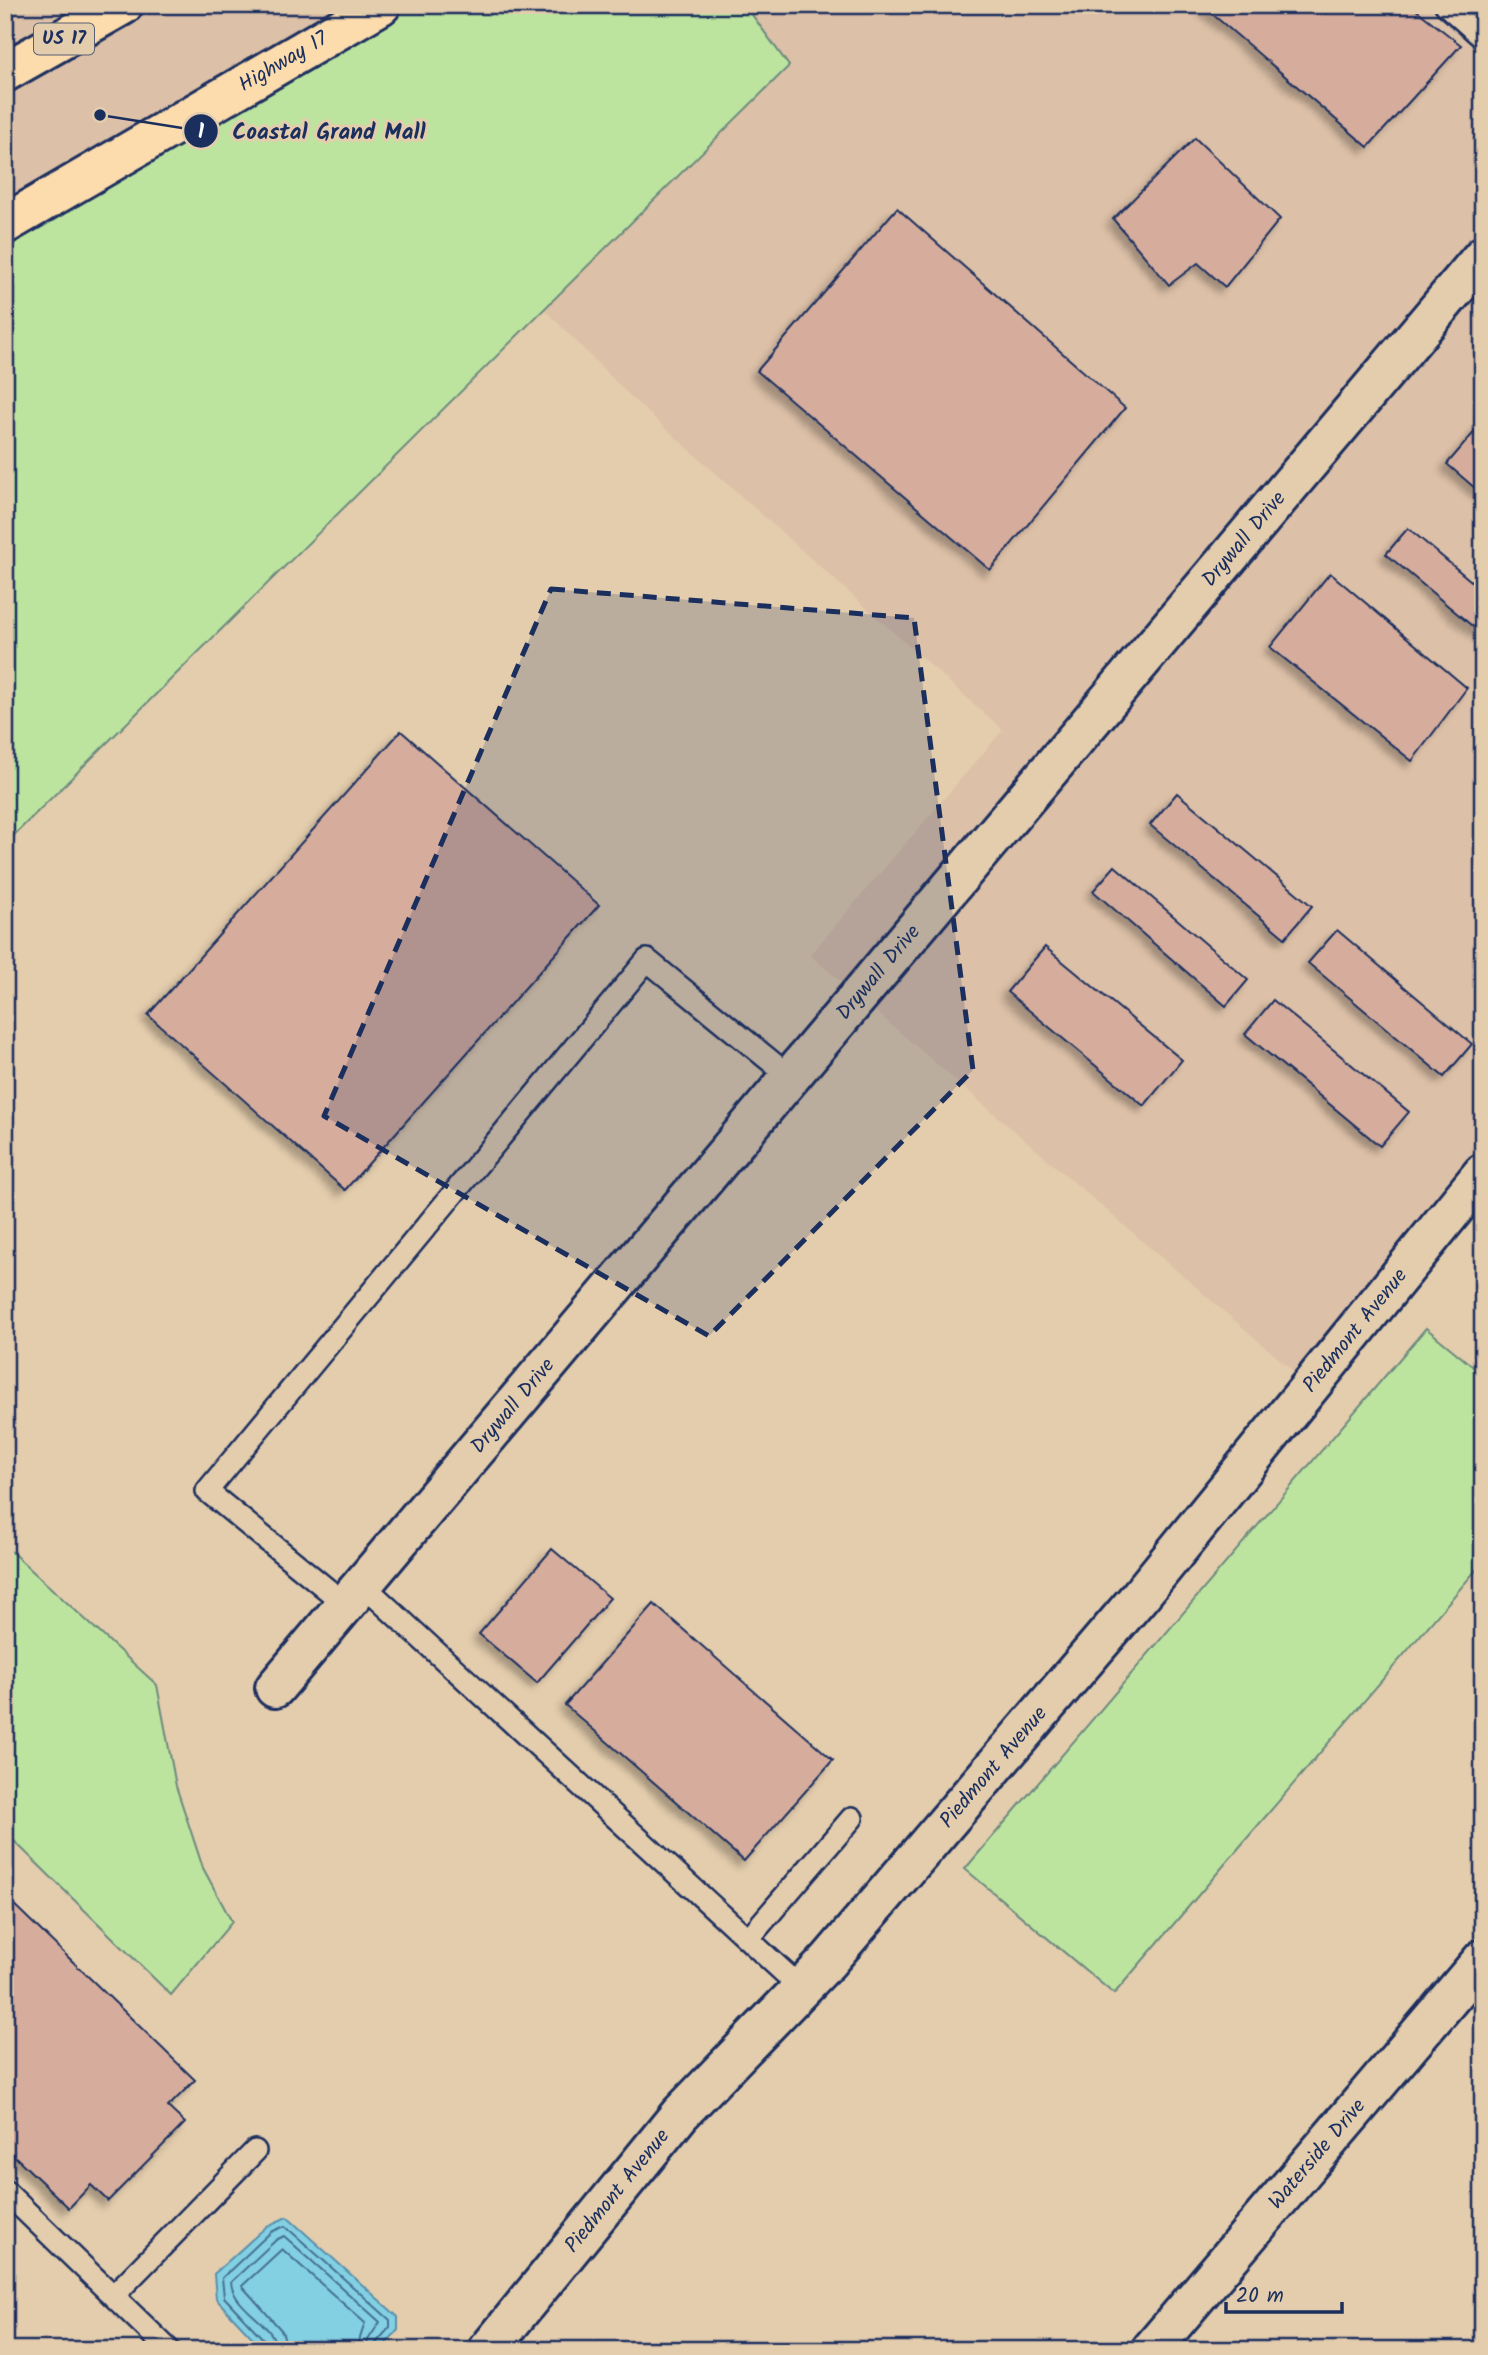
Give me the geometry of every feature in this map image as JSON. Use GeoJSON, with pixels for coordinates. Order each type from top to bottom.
{"type":"FeatureCollection","features":[{"type":"Feature","properties":{"kind":"highway","name":"US 17"},"geometry":{"type":"LineString","coordinates":[[5,72],[124,5]]}},
{"type":"Feature","properties":{"kind":"highway","name":"Highway 17"},"geometry":{"type":"LineString","coordinates":[[5,223],[381,5]]}},
{"type":"Feature","properties":{"kind":"street","name":"Drywall Drive"},"geometry":{"type":"LineString","coordinates":[[275,1688],[1483,256]]}},
{"type":"Feature","properties":{"kind":"street","name":"Piedmont Avenue"},"geometry":{"type":"LineString","coordinates":[[488,2350],[680,2114],[802,1988],[1140,1596],[1483,1173]]}},
{"type":"Feature","properties":{"kind":"street","name":"Waterside Drive"},"geometry":{"type":"LineString","coordinates":[[1151,2350],[1483,1959]]}},
{"type":"Feature","properties":{"kind":"lane"},"geometry":{"type":"LineString","coordinates":[[1446,5],[1483,38]]}},
{"type":"Feature","properties":{"kind":"lane"},"geometry":{"type":"LineString","coordinates":[[790,1077],[647,960],[207,1491],[354,1594],[802,1988]]}},
{"type":"Feature","properties":{"kind":"lane"},"geometry":{"type":"LineString","coordinates":[[748,1939],[852,1818]]}},
{"type":"Feature","properties":{"kind":"lane"},"geometry":{"type":"LineString","coordinates":[[113,2296],[255,2151]]}},
{"type":"Feature","properties":{"kind":"lane"},"geometry":{"type":"LineString","coordinates":[[5,2191],[169,2350]]}},
{"type":"Feature","properties":{"kind":"highlighted area"},"geometry":{"type":"Polygon","coordinates":[[[551,589],[914,618],[973,1070],[709,1336],[324,1116],[551,589]]]}},
{"type":"Feature","properties":{"kind":"shaded area"},"geometry":{"type":"Polygon","coordinates":[[[5,5],[386,5],[5,225],[5,5]]]}},
{"type":"Feature","properties":{"kind":"shaded area"},"geometry":{"type":"Polygon","coordinates":[[[745,5],[1483,5],[1483,1173],[1312,1387],[810,955],[1003,730],[636,402],[544,309],[788,66],[745,5]]]}},
{"type":"Feature","properties":{"kind":"green space"},"geometry":{"type":"Polygon","coordinates":[[[381,5],[745,5],[789,66],[5,844],[5,224],[381,5]]]}},
{"type":"Feature","properties":{"kind":"green space"},"geometry":{"type":"Polygon","coordinates":[[[1426,1328],[1483,1375],[1483,1562],[1114,1994],[965,1869],[1426,1328]]]}},
{"type":"Feature","properties":{"kind":"green space"},"geometry":{"type":"Polygon","coordinates":[[[5,1546],[157,1685],[176,1786],[203,1868],[232,1922],[171,1995],[5,1832],[5,1546]]]}},
{"type":"Feature","properties":{"kind":"water"},"geometry":{"type":"Polygon","coordinates":[[[287,2217],[398,2317],[398,2330],[380,2350],[264,2350],[216,2299],[214,2274],[267,2226],[287,2217]]]}},
{"type":"Feature","properties":{"kind":"building"},"geometry":{"type":"Polygon","coordinates":[[[1410,5],[1461,45],[1368,147],[1204,7],[1410,5]]]}},
{"type":"Feature","properties":{"kind":"building"},"geometry":{"type":"Polygon","coordinates":[[[1195,138],[1280,219],[1225,287],[1198,263],[1169,285],[1113,219],[1195,138]]]}},
{"type":"Feature","properties":{"kind":"building"},"geometry":{"type":"Polygon","coordinates":[[[897,208],[1125,408],[990,570],[757,371],[897,208]]]}},
{"type":"Feature","properties":{"kind":"building"},"geometry":{"type":"Polygon","coordinates":[[[1483,422],[1483,495],[1447,464],[1483,422]]]}},
{"type":"Feature","properties":{"kind":"building"},"geometry":{"type":"Polygon","coordinates":[[[1408,528],[1483,591],[1483,635],[1386,554],[1408,528]]]}},
{"type":"Feature","properties":{"kind":"building"},"geometry":{"type":"Polygon","coordinates":[[[1330,573],[1467,688],[1412,761],[1270,647],[1330,573]]]}},
{"type":"Feature","properties":{"kind":"building"},"geometry":{"type":"Polygon","coordinates":[[[401,731],[599,905],[345,1190],[148,1015],[401,731]]]}},
{"type":"Feature","properties":{"kind":"building"},"geometry":{"type":"Polygon","coordinates":[[[1177,793],[1312,906],[1285,938],[1150,825],[1177,793]]]}},
{"type":"Feature","properties":{"kind":"building"},"geometry":{"type":"Polygon","coordinates":[[[1115,866],[1248,980],[1226,1006],[1093,891],[1115,866]]]}},
{"type":"Feature","properties":{"kind":"building"},"geometry":{"type":"Polygon","coordinates":[[[1337,930],[1472,1044],[1444,1077],[1308,963],[1337,930]]]}},
{"type":"Feature","properties":{"kind":"building"},"geometry":{"type":"Polygon","coordinates":[[[1045,947],[1182,1060],[1144,1106],[1007,992],[1045,947]]]}},
{"type":"Feature","properties":{"kind":"building"},"geometry":{"type":"Polygon","coordinates":[[[1273,1000],[1409,1112],[1380,1146],[1245,1034],[1273,1000]]]}},
{"type":"Feature","properties":{"kind":"building"},"geometry":{"type":"Polygon","coordinates":[[[552,1549],[610,1598],[537,1683],[479,1634],[552,1549]]]}},
{"type":"Feature","properties":{"kind":"building"},"geometry":{"type":"Polygon","coordinates":[[[654,1604],[833,1760],[744,1861],[565,1705],[654,1604]]]}},
{"type":"Feature","properties":{"kind":"building"},"geometry":{"type":"Polygon","coordinates":[[[5,1896],[195,2080],[168,2107],[185,2123],[108,2201],[91,2185],[69,2208],[5,2147],[5,1896]]]}},
{"type":"Feature","properties":{"kind":"place","name":"Coastal Grand Mall"},"geometry":{"type":"Point","coordinates":[100,115]}}]}
